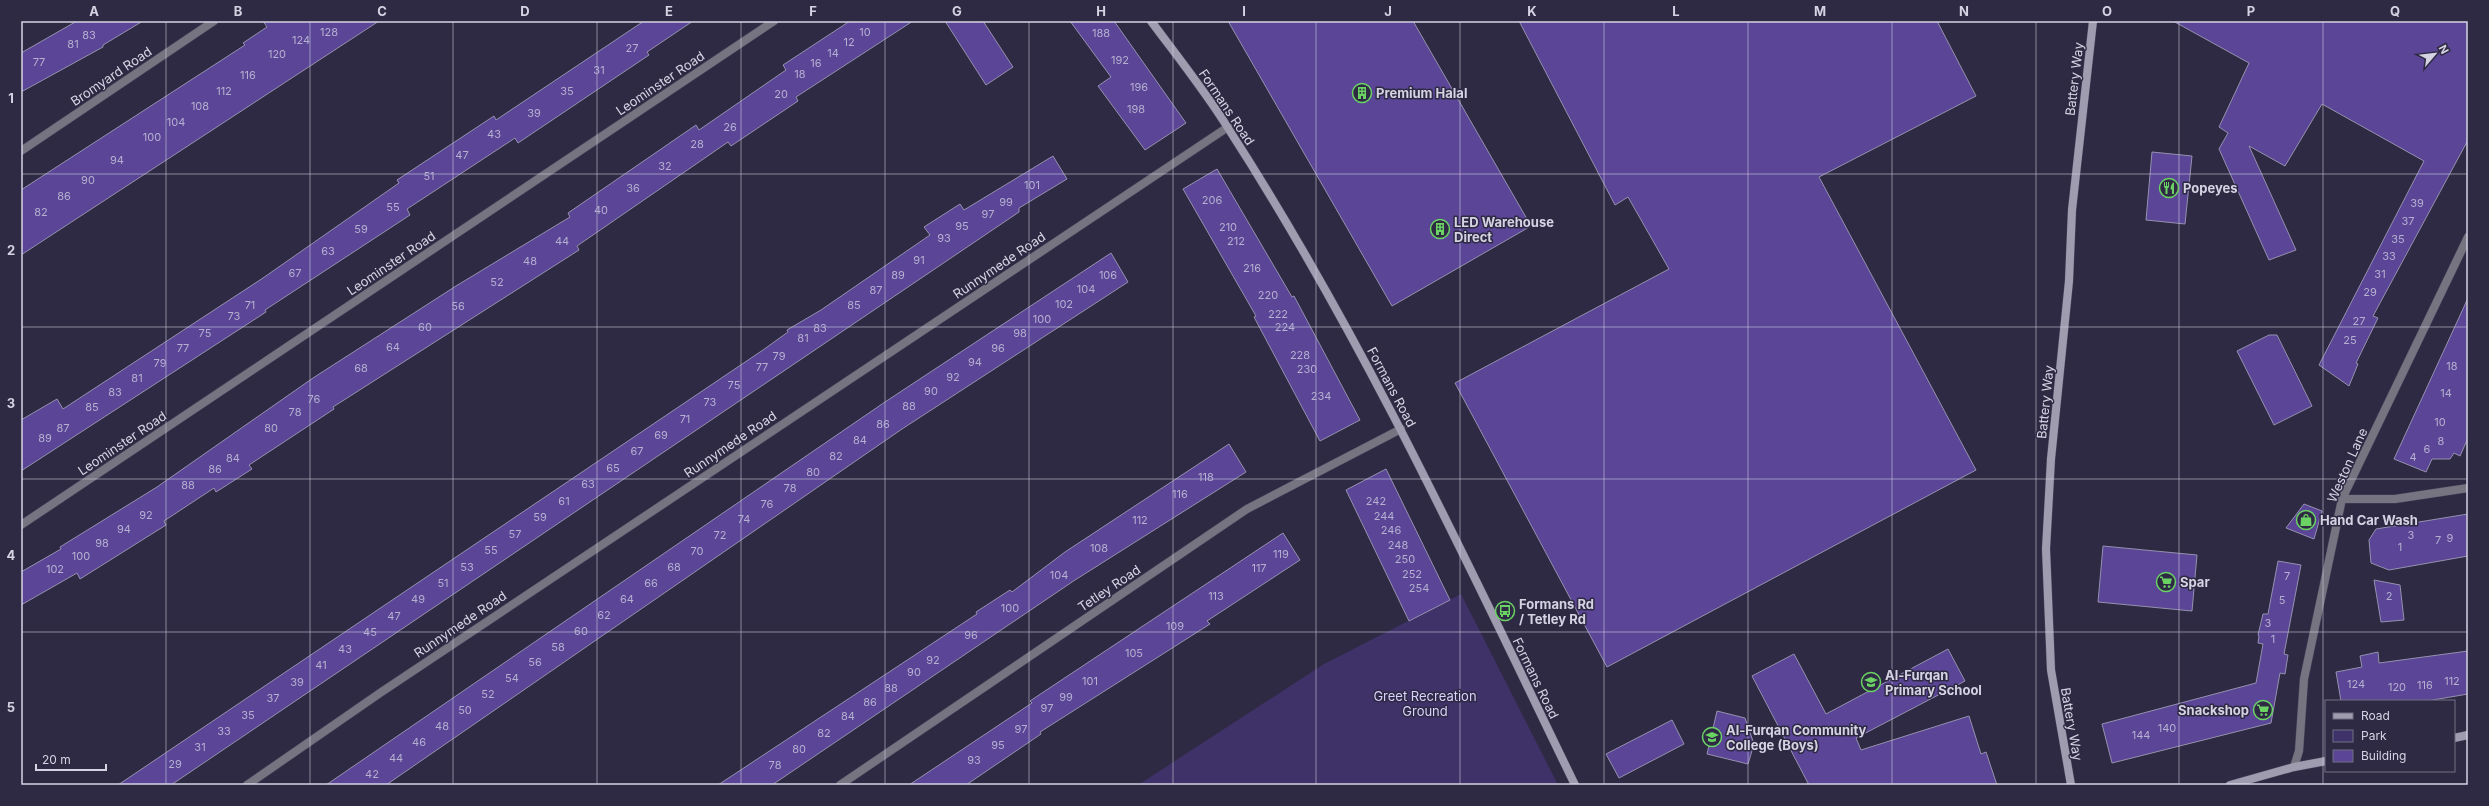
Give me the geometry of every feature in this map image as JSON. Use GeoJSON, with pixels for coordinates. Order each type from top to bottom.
{"type":"FeatureCollection","features":[{"type":"Feature","properties":{"kind":"street","name":"Bromyard Road"},"geometry":{"type":"LineString","coordinates":[[21,151],[214,21]]}},
{"type":"Feature","properties":{"kind":"street","name":"Leominster Road"},"geometry":{"type":"LineString","coordinates":[[21,525],[774,21]]}},
{"type":"Feature","properties":{"kind":"street","name":"Formans Road"},"geometry":{"type":"LineString","coordinates":[[1151,21],[1228,126],[1316,273],[1401,429],[1575,785]]}},
{"type":"Feature","properties":{"kind":"street","name":"Battery Way"},"geometry":{"type":"LineString","coordinates":[[2071,785],[2050,670],[2046,549],[2051,459],[2069,281],[2072,210],[2094,21]]}},
{"type":"Feature","properties":{"kind":"street","name":"Runnymede Road"},"geometry":{"type":"LineString","coordinates":[[247,785],[380,692],[1228,126]]}},
{"type":"Feature","properties":{"kind":"street","name":"Weston Lane"},"geometry":{"type":"LineString","coordinates":[[2294,767],[2299,751],[2304,679],[2342,499],[2468,237]]}},
{"type":"Feature","properties":{"kind":"street","name":"Tetley Road"},"geometry":{"type":"LineString","coordinates":[[840,785],[1247,509],[1401,429]]}},
{"type":"Feature","properties":{"kind":"street"},"geometry":{"type":"LineString","coordinates":[[2342,499],[2395,499],[2468,488]]}},
{"type":"Feature","properties":{"kind":"street"},"geometry":{"type":"LineString","coordinates":[[2455,738],[2468,736]]}},
{"type":"Feature","properties":{"kind":"street"},"geometry":{"type":"LineString","coordinates":[[2230,785],[2294,767],[2325,761]]}},
{"type":"Feature","properties":{"kind":"green space","name":"Greet Recreation Ground"},"geometry":{"type":"Polygon","coordinates":[[[1461,594],[1558,785],[1138,785],[1324,664],[1461,594]]]}},
{"type":"Feature","properties":{"kind":"building"},"geometry":{"type":"Polygon","coordinates":[[[77,21],[143,21],[103,45],[103,47],[21,92],[21,53],[77,21]]]}},
{"type":"Feature","properties":{"kind":"building"},"geometry":{"type":"Polygon","coordinates":[[[263,21],[379,21],[21,255],[21,190],[245,45],[243,43],[267,27],[263,21]]]}},
{"type":"Feature","properties":{"kind":"building"},"geometry":{"type":"Polygon","coordinates":[[[644,21],[693,21],[647,52],[649,55],[518,143],[515,138],[407,209],[410,215],[265,310],[266,312],[21,471],[21,420],[57,399],[63,409],[263,278],[399,183],[397,180],[494,116],[496,120],[644,21]]]}},
{"type":"Feature","properties":{"kind":"building"},"geometry":{"type":"Polygon","coordinates":[[[850,21],[913,21],[796,97],[798,101],[731,146],[728,142],[577,246],[579,250],[333,407],[334,409],[249,465],[252,469],[216,492],[214,488],[164,521],[166,525],[80,579],[77,573],[21,605],[21,572],[61,549],[60,547],[157,487],[313,378],[456,286],[570,217],[568,213],[696,125],[699,130],[786,70],[783,65],[850,21]]]}},
{"type":"Feature","properties":{"kind":"building"},"geometry":{"type":"Polygon","coordinates":[[[945,21],[983,21],[1013,67],[986,85],[945,21]]]}},
{"type":"Feature","properties":{"kind":"building"},"geometry":{"type":"Polygon","coordinates":[[[1070,21],[1114,21],[1186,123],[1145,150],[1098,86],[1111,77],[1070,21]]]}},
{"type":"Feature","properties":{"kind":"building","name":"Premium Halal"},"geometry":{"type":"Polygon","coordinates":[[[1228,21],[1413,21],[1531,226],[1392,306],[1228,21]]]}},
{"type":"Feature","properties":{"kind":"building"},"geometry":{"type":"Polygon","coordinates":[[[1519,21],[1937,21],[1976,96],[1819,177],[1976,470],[1607,667],[1455,383],[1669,269],[1628,197],[1615,205],[1519,21]]]}},
{"type":"Feature","properties":{"kind":"building"},"geometry":{"type":"Polygon","coordinates":[[[2173,21],[2468,21],[2468,140],[2373,316],[2378,318],[2356,363],[2358,364],[2349,386],[2319,365],[2424,161],[2322,104],[2285,166],[2249,146],[2296,250],[2269,260],[2219,149],[2228,133],[2219,127],[2249,63],[2173,21]]]}},
{"type":"Feature","properties":{"kind":"building","name":"Popeyes"},"geometry":{"type":"Polygon","coordinates":[[[2152,152],[2192,156],[2185,224],[2146,220],[2152,152]]]}},
{"type":"Feature","properties":{"kind":"building"},"geometry":{"type":"Polygon","coordinates":[[[1053,156],[1067,179],[1019,208],[1019,212],[171,785],[118,785],[763,350],[788,332],[787,330],[821,310],[930,235],[924,227],[960,204],[964,210],[1053,156]]]}},
{"type":"Feature","properties":{"kind":"building"},"geometry":{"type":"Polygon","coordinates":[[[1217,169],[1292,297],[1294,296],[1360,420],[1320,441],[1254,317],[1256,316],[1183,189],[1217,169]]]}},
{"type":"Feature","properties":{"kind":"building"},"geometry":{"type":"Polygon","coordinates":[[[1111,253],[1128,282],[902,429],[386,785],[326,785],[885,402],[1111,253]]]}},
{"type":"Feature","properties":{"kind":"building"},"geometry":{"type":"Polygon","coordinates":[[[2468,298],[2468,438],[2460,456],[2454,453],[2450,459],[2432,459],[2426,472],[2394,459],[2468,298]]]}},
{"type":"Feature","properties":{"kind":"building"},"geometry":{"type":"Polygon","coordinates":[[[2269,335],[2277,335],[2312,406],[2274,425],[2237,351],[2269,335]]]}},
{"type":"Feature","properties":{"kind":"building"},"geometry":{"type":"Polygon","coordinates":[[[1229,444],[1246,472],[1075,580],[772,785],[718,785],[977,614],[976,612],[1010,590],[1012,592],[1065,552],[1229,444]]]}},
{"type":"Feature","properties":{"kind":"building"},"geometry":{"type":"Polygon","coordinates":[[[1386,469],[1450,600],[1409,621],[1346,490],[1386,469]]]}},
{"type":"Feature","properties":{"kind":"building","name":"Hand Car Wash"},"geometry":{"type":"Polygon","coordinates":[[[2304,504],[2322,511],[2314,539],[2286,528],[2304,504]]]}},
{"type":"Feature","properties":{"kind":"building"},"geometry":{"type":"Polygon","coordinates":[[[2468,514],[2468,556],[2389,570],[2371,563],[2369,540],[2376,529],[2468,514]]]}},
{"type":"Feature","properties":{"kind":"building"},"geometry":{"type":"Polygon","coordinates":[[[1283,533],[1300,560],[1207,621],[1210,624],[1040,732],[1041,734],[966,785],[909,785],[1032,703],[1030,701],[1283,533]]]}},
{"type":"Feature","properties":{"kind":"building"},"geometry":{"type":"Polygon","coordinates":[[[2103,546],[2197,555],[2192,611],[2098,602],[2103,546]]]}},
{"type":"Feature","properties":{"kind":"building"},"geometry":{"type":"Polygon","coordinates":[[[2278,561],[2301,565],[2284,654],[2288,655],[2285,674],[2280,673],[2271,723],[2112,763],[2102,724],[2256,683],[2263,644],[2258,643],[2258,635],[2263,614],[2268,614],[2278,561]]]}},
{"type":"Feature","properties":{"kind":"building"},"geometry":{"type":"Polygon","coordinates":[[[2374,580],[2400,585],[2404,620],[2381,622],[2374,580]]]}},
{"type":"Feature","properties":{"kind":"building"},"geometry":{"type":"Polygon","coordinates":[[[1948,649],[1965,681],[1856,738],[1861,750],[1969,716],[1981,754],[1986,752],[1997,785],[1809,785],[1752,676],[1794,654],[1826,714],[1948,649]]]}},
{"type":"Feature","properties":{"kind":"building"},"geometry":{"type":"Polygon","coordinates":[[[2468,651],[2468,694],[2433,700],[2341,700],[2336,672],[2362,667],[2360,656],[2378,652],[2379,663],[2468,651]]]}},
{"type":"Feature","properties":{"kind":"building"},"geometry":{"type":"Polygon","coordinates":[[[1717,711],[1745,718],[1754,744],[1748,764],[1707,754],[1717,711]]]}},
{"type":"Feature","properties":{"kind":"building"},"geometry":{"type":"Polygon","coordinates":[[[1672,720],[1684,744],[1619,778],[1606,754],[1672,720]]]}},
{"type":"Feature","properties":{"kind":"place","name":"Premium Halal"},"geometry":{"type":"Point","coordinates":[1362,93]}},
{"type":"Feature","properties":{"kind":"place","name":"Popeyes"},"geometry":{"type":"Point","coordinates":[2169,188]}},
{"type":"Feature","properties":{"kind":"place","name":"LED Warehouse Direct"},"geometry":{"type":"Point","coordinates":[1440,229]}},
{"type":"Feature","properties":{"kind":"place","name":"Hand Car Wash"},"geometry":{"type":"Point","coordinates":[2306,520]}},
{"type":"Feature","properties":{"kind":"place","name":"Spar"},"geometry":{"type":"Point","coordinates":[2166,582]}},
{"type":"Feature","properties":{"kind":"place","name":"Formans Rd / Tetley Rd"},"geometry":{"type":"Point","coordinates":[1505,611]}},
{"type":"Feature","properties":{"kind":"place","name":"Al-Furqan Primary School"},"geometry":{"type":"Point","coordinates":[1871,682]}},
{"type":"Feature","properties":{"kind":"place","name":"Snackshop"},"geometry":{"type":"Point","coordinates":[2263,710]}},
{"type":"Feature","properties":{"kind":"place","name":"Al-Furqan Community College (Boys)"},"geometry":{"type":"Point","coordinates":[1712,737]}}]}
